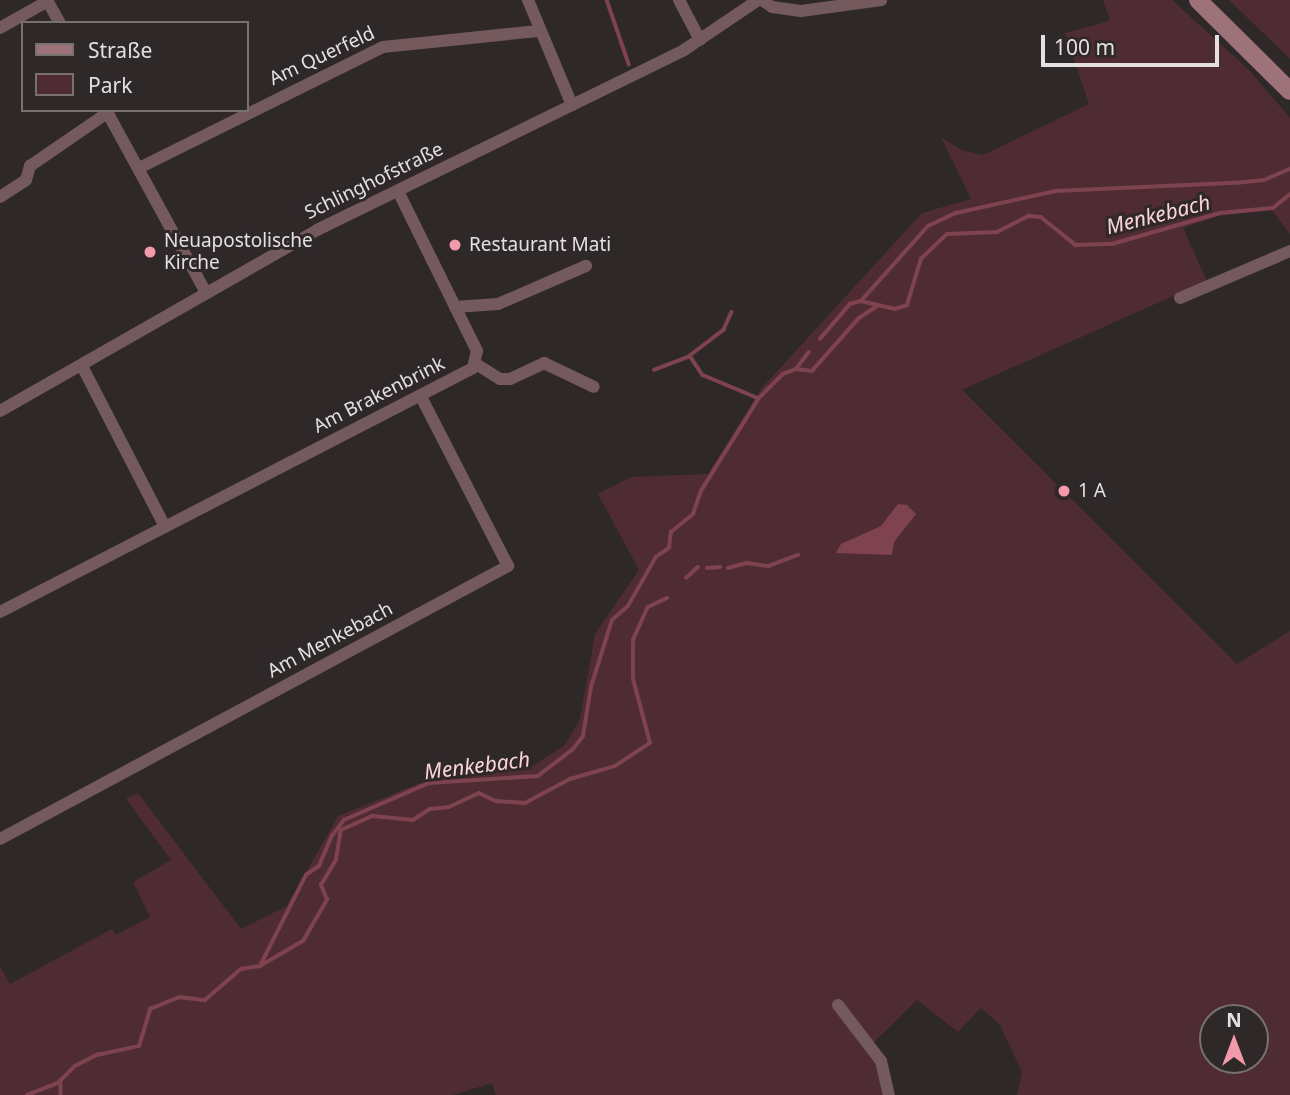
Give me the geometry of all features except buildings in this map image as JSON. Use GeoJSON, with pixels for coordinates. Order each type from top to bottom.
{"type":"FeatureCollection","features":[{"type":"Feature","properties":{"kind":"main road"},"geometry":{"type":"LineString","coordinates":[[1198,0],[1290,91]]}},
{"type":"Feature","properties":{"kind":"street"},"geometry":{"type":"LineString","coordinates":[[528,0],[538,31],[572,105]]}},
{"type":"Feature","properties":{"kind":"street"},"geometry":{"type":"LineString","coordinates":[[679,0],[700,40]]}},
{"type":"Feature","properties":{"kind":"street"},"geometry":{"type":"LineString","coordinates":[[760,0],[772,7],[801,11],[881,0]]}},
{"type":"Feature","properties":{"kind":"street","name":"Schlinghofstraße"},"geometry":{"type":"LineString","coordinates":[[0,411],[317,230],[700,40],[760,0]]}},
{"type":"Feature","properties":{"kind":"street"},"geometry":{"type":"LineString","coordinates":[[0,28],[48,1],[59,21]]}},
{"type":"Feature","properties":{"kind":"street","name":"Am Querfeld"},"geometry":{"type":"LineString","coordinates":[[139,168],[383,47],[538,31]]}},
{"type":"Feature","properties":{"kind":"street"},"geometry":{"type":"LineString","coordinates":[[0,197],[26,180],[30,166],[107,112],[206,293]]}},
{"type":"Feature","properties":{"kind":"street"},"geometry":{"type":"LineString","coordinates":[[398,191],[477,351],[476,364],[500,379],[510,379],[544,362],[594,387]]}},
{"type":"Feature","properties":{"kind":"street"},"geometry":{"type":"LineString","coordinates":[[1180,298],[1290,251]]}},
{"type":"Feature","properties":{"kind":"street"},"geometry":{"type":"LineString","coordinates":[[454,307],[498,304],[586,266]]}},
{"type":"Feature","properties":{"kind":"street","name":"Am Brakenbrink"},"geometry":{"type":"LineString","coordinates":[[0,612],[476,364]]}},
{"type":"Feature","properties":{"kind":"street"},"geometry":{"type":"LineString","coordinates":[[82,366],[165,527]]}},
{"type":"Feature","properties":{"kind":"street","name":"Am Menkebach"},"geometry":{"type":"LineString","coordinates":[[0,839],[508,566],[420,395]]}},
{"type":"Feature","properties":{"kind":"street"},"geometry":{"type":"LineString","coordinates":[[838,1005],[881,1061],[890,1095]]}},
{"type":"Feature","properties":{"kind":"green space"},"geometry":{"type":"Polygon","coordinates":[[[1103,0],[1172,0],[1249,70],[1290,118],[1290,234],[1272,210],[1219,216],[1183,228],[1207,281],[962,390],[1237,664],[1290,631],[1290,1095],[1017,1095],[1022,1072],[1000,1025],[981,1008],[958,1032],[917,1000],[872,1044],[886,1095],[496,1095],[492,1083],[453,1095],[0,1095],[0,967],[10,984],[112,929],[116,935],[150,917],[133,882],[171,860],[126,799],[138,793],[241,929],[287,906],[338,816],[433,778],[528,769],[565,745],[580,719],[595,634],[639,570],[598,494],[631,477],[708,474],[762,388],[922,213],[971,199],[941,137],[961,150],[983,155],[1089,104],[1065,33],[1110,21],[1103,0]]]}},
{"type":"Feature","properties":{"kind":"green space"},"geometry":{"type":"Polygon","coordinates":[[[1229,0],[1290,0],[1290,59],[1288,57],[1229,0]]]}},
{"type":"Feature","properties":{"kind":"shaded area"},"geometry":{"type":"Polygon","coordinates":[[[898,504],[907,505],[916,514],[894,542],[892,555],[836,553],[841,544],[881,526],[898,504]]]}},
{"type":"Feature","properties":{"kind":"waterway"},"geometry":{"type":"LineString","coordinates":[[607,0],[629,64]]}},
{"type":"Feature","properties":{"kind":"waterway","name":"Menkebach"},"geometry":{"type":"LineString","coordinates":[[861,301],[928,226],[956,213],[1056,191],[1235,183],[1264,180],[1290,169]]}},
{"type":"Feature","properties":{"kind":"waterway","name":"Menkebach"},"geometry":{"type":"LineString","coordinates":[[820,339],[850,304],[861,301],[895,309],[907,305],[921,259],[947,234],[997,232],[1029,216],[1041,217],[1076,245],[1112,244],[1220,213],[1273,208],[1290,194]]}},
{"type":"Feature","properties":{"kind":"waterway","name":"Menkebach"},"geometry":{"type":"LineString","coordinates":[[796,369],[812,371],[859,318],[876,307]]}},
{"type":"Feature","properties":{"kind":"waterway"},"geometry":{"type":"LineString","coordinates":[[732,312],[724,330],[690,356],[703,375],[758,398]]}},
{"type":"Feature","properties":{"kind":"waterway","name":"Menkebach"},"geometry":{"type":"LineString","coordinates":[[27,1095],[58,1083],[75,1066],[97,1055],[139,1046],[150,1009],[179,997],[205,1000],[241,969],[260,966],[306,875],[319,866],[332,836],[344,820],[429,783],[538,776],[573,749],[583,736],[591,687],[612,620],[628,606],[656,557],[669,548],[671,532],[693,514],[701,491],[759,398],[783,374],[796,369],[809,352]]}},
{"type":"Feature","properties":{"kind":"waterway"},"geometry":{"type":"LineString","coordinates":[[654,370],[690,356]]}},
{"type":"Feature","properties":{"kind":"waterway"},"geometry":{"type":"LineString","coordinates":[[728,568],[747,563],[769,566],[798,555]]}},
{"type":"Feature","properties":{"kind":"waterway"},"geometry":{"type":"LineString","coordinates":[[686,578],[698,567]]}},
{"type":"Feature","properties":{"kind":"waterway"},"geometry":{"type":"LineString","coordinates":[[707,568],[720,567]]}},
{"type":"Feature","properties":{"kind":"waterway"},"geometry":{"type":"LineString","coordinates":[[260,966],[303,941],[327,900],[321,885],[336,860],[341,830],[373,816],[413,820],[430,809],[449,807],[479,793],[496,801],[525,803],[570,779],[615,766],[650,743],[633,679],[633,640],[648,607],[667,598]]}},
{"type":"Feature","properties":{"kind":"waterway"},"geometry":{"type":"LineString","coordinates":[[61,1080],[61,1095]]}},
{"type":"Feature","properties":{"kind":"place","name":"Restaurant Mati"},"geometry":{"type":"Point","coordinates":[455,245]}},
{"type":"Feature","properties":{"kind":"place","name":"Neuapostolische Kirche"},"geometry":{"type":"Point","coordinates":[150,252]}},
{"type":"Feature","properties":{"kind":"place","name":"1 A"},"geometry":{"type":"Point","coordinates":[1064,491]}}]}
